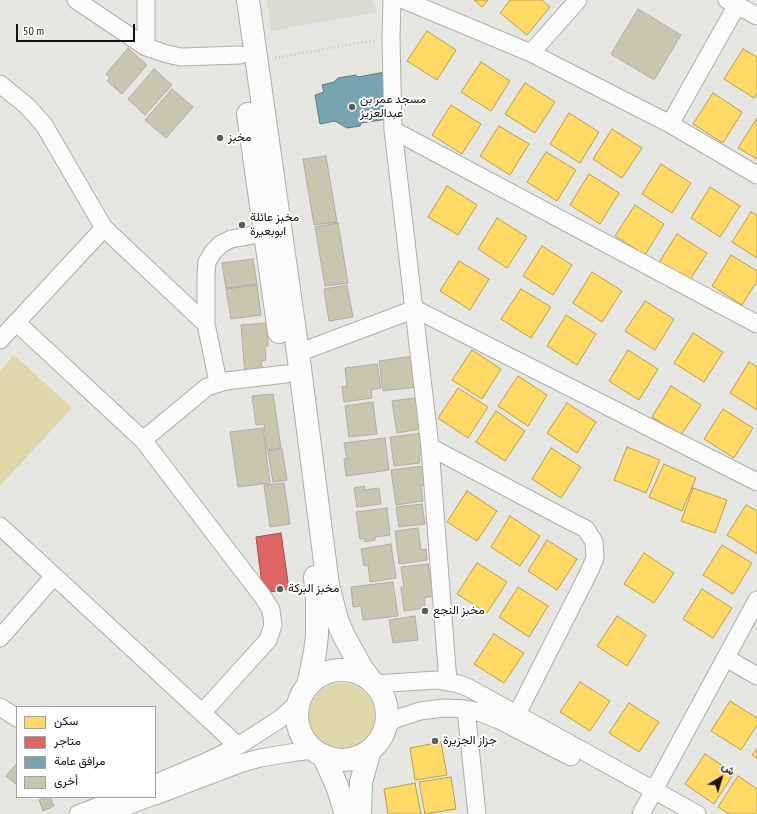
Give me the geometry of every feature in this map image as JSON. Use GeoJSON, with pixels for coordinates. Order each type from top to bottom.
{"type":"FeatureCollection","features":[{"type":"Feature","properties":{"kind":"main road"},"geometry":{"type":"LineString","coordinates":[[233,0],[248,58],[298,353],[327,577],[332,602],[344,636],[361,667],[380,691],[384,699],[386,712],[385,725],[382,735],[377,743],[362,755],[342,760],[333,759],[319,753],[307,743],[301,734],[298,723],[297,713],[315,652],[318,618],[317,601],[286,374],[264,232],[248,58],[248,0]]}},
{"type":"Feature","properties":{"kind":"main road"},"geometry":{"type":"LineString","coordinates":[[303,694],[322,675],[339,670],[356,673],[373,683]]}},
{"type":"Feature","properties":{"kind":"main road"},"geometry":{"type":"LineString","coordinates":[[360,814],[361,782],[370,750]]}},
{"type":"Feature","properties":{"kind":"main road"},"geometry":{"type":"LineString","coordinates":[[319,753],[337,786],[346,814]]}},
{"type":"Feature","properties":{"kind":"street"},"geometry":{"type":"LineString","coordinates":[[76,0],[146,47],[181,57],[248,58]]}},
{"type":"Feature","properties":{"kind":"street"},"geometry":{"type":"LineString","coordinates":[[146,0],[146,47]]}},
{"type":"Feature","properties":{"kind":"street"},"geometry":{"type":"LineString","coordinates":[[392,0],[391,38],[393,130],[430,447],[448,682]]}},
{"type":"Feature","properties":{"kind":"street"},"geometry":{"type":"LineString","coordinates":[[404,0],[531,53],[670,124],[757,175]]}},
{"type":"Feature","properties":{"kind":"street"},"geometry":{"type":"LineString","coordinates":[[531,53],[578,0]]}},
{"type":"Feature","properties":{"kind":"street"},"geometry":{"type":"LineString","coordinates":[[670,124],[732,3],[757,16]]}},
{"type":"Feature","properties":{"kind":"street"},"geometry":{"type":"LineString","coordinates":[[0,84],[27,106],[44,125],[104,228],[206,324]]}},
{"type":"Feature","properties":{"kind":"street"},"geometry":{"type":"LineString","coordinates":[[393,130],[755,318]]}},
{"type":"Feature","properties":{"kind":"street"},"geometry":{"type":"LineString","coordinates":[[0,340],[104,228]]}},
{"type":"Feature","properties":{"kind":"street"},"geometry":{"type":"LineString","coordinates":[[218,382],[206,324],[207,262],[213,252],[221,244],[231,239],[264,232]]}},
{"type":"Feature","properties":{"kind":"street"},"geometry":{"type":"LineString","coordinates":[[298,353],[415,309],[757,482]]}},
{"type":"Feature","properties":{"kind":"street"},"geometry":{"type":"LineString","coordinates":[[16,322],[143,440],[263,597],[271,610],[273,625],[268,640],[202,713]]}},
{"type":"Feature","properties":{"kind":"street"},"geometry":{"type":"LineString","coordinates":[[143,440],[207,387],[218,382],[286,374]]}},
{"type":"Feature","properties":{"kind":"street"},"geometry":{"type":"LineString","coordinates":[[430,447],[586,529],[594,542],[595,558],[589,572],[517,714]]}},
{"type":"Feature","properties":{"kind":"street"},"geometry":{"type":"LineString","coordinates":[[0,526],[238,746]]}},
{"type":"Feature","properties":{"kind":"street"},"geometry":{"type":"LineString","coordinates":[[0,638],[54,576]]}},
{"type":"Feature","properties":{"kind":"street"},"geometry":{"type":"LineString","coordinates":[[641,814],[757,600]]}},
{"type":"Feature","properties":{"kind":"street"},"geometry":{"type":"LineString","coordinates":[[726,658],[757,676]]}},
{"type":"Feature","properties":{"kind":"street"},"geometry":{"type":"LineString","coordinates":[[373,683],[426,680],[458,684],[479,692],[651,794],[679,814]]}},
{"type":"Feature","properties":{"kind":"street"},"geometry":{"type":"LineString","coordinates":[[156,783],[208,762],[238,746],[280,719],[303,694]]}},
{"type":"Feature","properties":{"kind":"street"},"geometry":{"type":"LineString","coordinates":[[0,707],[16,717]]}},
{"type":"Feature","properties":{"kind":"street"},"geometry":{"type":"LineString","coordinates":[[385,725],[396,719],[420,711],[444,708],[466,709],[479,712],[499,720],[651,794],[697,814]]}},
{"type":"Feature","properties":{"kind":"street"},"geometry":{"type":"LineString","coordinates":[[466,709],[477,814]]}},
{"type":"Feature","properties":{"kind":"street"},"geometry":{"type":"LineString","coordinates":[[156,796],[242,763],[260,758],[278,754],[319,753]]}},
{"type":"Feature","properties":{"kind":"street"},"geometry":{"type":"LineString","coordinates":[[78,814],[111,802],[143,798]]}},
{"type":"Feature","properties":{"kind":"path"},"geometry":{"type":"LineString","coordinates":[[248,58],[391,38]]}},
{"type":"Feature","properties":{"kind":"shaded area"},"geometry":{"type":"Polygon","coordinates":[[[267,0],[372,0],[377,12],[271,31],[267,0]]]}},
{"type":"Feature","properties":{"kind":"shaded area"},"geometry":{"type":"Polygon","coordinates":[[[14,355],[72,408],[0,486],[0,371],[14,355]]]}},
{"type":"Feature","properties":{"kind":"shaded area"},"geometry":{"type":"Polygon","coordinates":[[[342,683],[354,686],[365,693],[372,704],[375,716],[372,728],[365,739],[354,746],[342,749],[330,746],[319,739],[312,728],[309,716],[312,704],[319,693],[330,686],[342,683]]]}},
{"type":"Feature","properties":{"kind":"building: سكن"},"geometry":{"type":"Polygon","coordinates":[[[474,0],[488,0],[482,7],[474,0]]]}},
{"type":"Feature","properties":{"kind":"building: سكن"},"geometry":{"type":"Polygon","coordinates":[[[510,0],[542,0],[550,7],[527,35],[500,13],[510,0]]]}},
{"type":"Feature","properties":{"kind":"building: سكن"},"geometry":{"type":"Polygon","coordinates":[[[427,31],[456,50],[437,80],[407,61],[427,31]]]}},
{"type":"Feature","properties":{"kind":"building: سكن"},"geometry":{"type":"Polygon","coordinates":[[[743,49],[757,57],[757,93],[754,98],[724,79],[743,49]]]}},
{"type":"Feature","properties":{"kind":"building: سكن"},"geometry":{"type":"Polygon","coordinates":[[[481,62],[510,81],[491,111],[461,92],[481,62]]]}},
{"type":"Feature","properties":{"kind":"building: سكن"},"geometry":{"type":"Polygon","coordinates":[[[525,83],[555,102],[535,133],[505,114],[525,83]]]}},
{"type":"Feature","properties":{"kind":"building: سكن"},"geometry":{"type":"Polygon","coordinates":[[[713,93],[742,112],[723,143],[693,124],[713,93]]]}},
{"type":"Feature","properties":{"kind":"building: سكن"},"geometry":{"type":"Polygon","coordinates":[[[451,105],[481,124],[462,154],[432,135],[451,105]]]}},
{"type":"Feature","properties":{"kind":"building: سكن"},"geometry":{"type":"Polygon","coordinates":[[[569,113],[599,132],[580,163],[550,144],[569,113]]]}},
{"type":"Feature","properties":{"kind":"building: سكن"},"geometry":{"type":"Polygon","coordinates":[[[757,118],[757,159],[738,148],[757,118]]]}},
{"type":"Feature","properties":{"kind":"building: سكن"},"geometry":{"type":"Polygon","coordinates":[[[499,126],[529,144],[510,175],[480,156],[499,126]]]}},
{"type":"Feature","properties":{"kind":"building: سكن"},"geometry":{"type":"Polygon","coordinates":[[[612,129],[642,148],[622,178],[593,159],[612,129]]]}},
{"type":"Feature","properties":{"kind":"building: سكن"},"geometry":{"type":"Polygon","coordinates":[[[546,152],[576,170],[557,201],[527,182],[546,152]]]}},
{"type":"Feature","properties":{"kind":"building: سكن"},"geometry":{"type":"Polygon","coordinates":[[[661,164],[691,183],[672,213],[642,194],[661,164]]]}},
{"type":"Feature","properties":{"kind":"building: سكن"},"geometry":{"type":"Polygon","coordinates":[[[589,174],[619,193],[600,224],[570,205],[589,174]]]}},
{"type":"Feature","properties":{"kind":"building: سكن"},"geometry":{"type":"Polygon","coordinates":[[[447,186],[477,205],[458,235],[428,217],[447,186]]]}},
{"type":"Feature","properties":{"kind":"building: سكن"},"geometry":{"type":"Polygon","coordinates":[[[710,187],[740,206],[720,237],[691,218],[710,187]]]}},
{"type":"Feature","properties":{"kind":"building: سكن"},"geometry":{"type":"Polygon","coordinates":[[[635,205],[664,224],[645,255],[615,236],[635,205]]]}},
{"type":"Feature","properties":{"kind":"building: سكن"},"geometry":{"type":"Polygon","coordinates":[[[751,212],[757,215],[757,258],[732,242],[751,212]]]}},
{"type":"Feature","properties":{"kind":"building: سكن"},"geometry":{"type":"Polygon","coordinates":[[[497,218],[527,237],[507,268],[478,249],[497,218]]]}},
{"type":"Feature","properties":{"kind":"building: سكن"},"geometry":{"type":"Polygon","coordinates":[[[677,234],[707,253],[688,283],[658,264],[677,234]]]}},
{"type":"Feature","properties":{"kind":"building: سكن"},"geometry":{"type":"Polygon","coordinates":[[[542,246],[572,265],[553,295],[523,276],[542,246]]]}},
{"type":"Feature","properties":{"kind":"building: سكن"},"geometry":{"type":"Polygon","coordinates":[[[731,255],[757,271],[757,281],[742,305],[712,286],[731,255]]]}},
{"type":"Feature","properties":{"kind":"building: سكن"},"geometry":{"type":"Polygon","coordinates":[[[459,261],[489,279],[470,310],[440,291],[459,261]]]}},
{"type":"Feature","properties":{"kind":"building: سكن"},"geometry":{"type":"Polygon","coordinates":[[[592,272],[622,291],[602,322],[573,303],[592,272]]]}},
{"type":"Feature","properties":{"kind":"building: سكن"},"geometry":{"type":"Polygon","coordinates":[[[521,289],[551,307],[531,338],[501,319],[521,289]]]}},
{"type":"Feature","properties":{"kind":"building: سكن"},"geometry":{"type":"Polygon","coordinates":[[[645,301],[674,319],[655,350],[625,331],[645,301]]]}},
{"type":"Feature","properties":{"kind":"building: سكن"},"geometry":{"type":"Polygon","coordinates":[[[566,315],[596,334],[577,365],[547,346],[566,315]]]}},
{"type":"Feature","properties":{"kind":"building: سكن"},"geometry":{"type":"Polygon","coordinates":[[[693,333],[723,352],[704,382],[674,363],[693,333]]]}},
{"type":"Feature","properties":{"kind":"building: سكن"},"geometry":{"type":"Polygon","coordinates":[[[472,350],[501,369],[482,399],[452,380],[472,350]]]}},
{"type":"Feature","properties":{"kind":"building: سكن"},"geometry":{"type":"Polygon","coordinates":[[[628,350],[658,369],[639,400],[609,381],[628,350]]]}},
{"type":"Feature","properties":{"kind":"building: سكن"},"geometry":{"type":"Polygon","coordinates":[[[749,362],[757,367],[757,410],[730,393],[749,362]]]}},
{"type":"Feature","properties":{"kind":"building: سكن"},"geometry":{"type":"Polygon","coordinates":[[[518,376],[547,395],[528,426],[498,406],[518,376]]]}},
{"type":"Feature","properties":{"kind":"building: سكن"},"geometry":{"type":"Polygon","coordinates":[[[671,386],[701,405],[681,435],[652,417],[671,386]]]}},
{"type":"Feature","properties":{"kind":"building: سكن"},"geometry":{"type":"Polygon","coordinates":[[[458,388],[488,407],[468,438],[438,418],[458,388]]]}},
{"type":"Feature","properties":{"kind":"building: سكن"},"geometry":{"type":"Polygon","coordinates":[[[567,403],[596,422],[577,453],[547,433],[567,403]]]}},
{"type":"Feature","properties":{"kind":"building: سكن"},"geometry":{"type":"Polygon","coordinates":[[[723,409],[753,428],[734,458],[704,439],[723,409]]]}},
{"type":"Feature","properties":{"kind":"building: سكن"},"geometry":{"type":"Polygon","coordinates":[[[496,411],[525,431],[505,461],[476,442],[496,411]]]}},
{"type":"Feature","properties":{"kind":"building: سكن"},"geometry":{"type":"Polygon","coordinates":[[[627,447],[660,460],[646,493],[614,480],[627,447]]]}},
{"type":"Feature","properties":{"kind":"building: سكن"},"geometry":{"type":"Polygon","coordinates":[[[551,448],[581,467],[561,498],[532,479],[551,448]]]}},
{"type":"Feature","properties":{"kind":"building: سكن"},"geometry":{"type":"Polygon","coordinates":[[[664,464],[696,478],[682,511],[649,497],[664,464]]]}},
{"type":"Feature","properties":{"kind":"building: سكن"},"geometry":{"type":"Polygon","coordinates":[[[693,488],[727,500],[715,533],[681,521],[693,488]]]}},
{"type":"Feature","properties":{"kind":"building: سكن"},"geometry":{"type":"Polygon","coordinates":[[[467,491],[497,511],[477,541],[447,522],[467,491]]]}},
{"type":"Feature","properties":{"kind":"building: سكن"},"geometry":{"type":"Polygon","coordinates":[[[746,505],[757,511],[757,554],[727,535],[746,505]]]}},
{"type":"Feature","properties":{"kind":"building: سكن"},"geometry":{"type":"Polygon","coordinates":[[[510,516],[540,536],[520,566],[491,547],[510,516]]]}},
{"type":"Feature","properties":{"kind":"building: سكن"},"geometry":{"type":"Polygon","coordinates":[[[547,540],[577,559],[557,590],[528,571],[547,540]]]}},
{"type":"Feature","properties":{"kind":"building: سكن"},"geometry":{"type":"Polygon","coordinates":[[[722,545],[752,563],[733,594],[703,575],[722,545]]]}},
{"type":"Feature","properties":{"kind":"building: سكن"},"geometry":{"type":"Polygon","coordinates":[[[644,553],[674,573],[654,603],[624,584],[644,553]]]}},
{"type":"Feature","properties":{"kind":"building: سكن"},"geometry":{"type":"Polygon","coordinates":[[[477,563],[507,582],[487,613],[457,594],[477,563]]]}},
{"type":"Feature","properties":{"kind":"building: سكن"},"geometry":{"type":"Polygon","coordinates":[[[518,587],[548,606],[529,637],[499,617],[518,587]]]}},
{"type":"Feature","properties":{"kind":"building: سكن"},"geometry":{"type":"Polygon","coordinates":[[[702,589],[732,608],[713,638],[683,619],[702,589]]]}},
{"type":"Feature","properties":{"kind":"building: سكن"},"geometry":{"type":"Polygon","coordinates":[[[617,616],[646,635],[627,666],[597,646],[617,616]]]}},
{"type":"Feature","properties":{"kind":"building: سكن"},"geometry":{"type":"Polygon","coordinates":[[[494,634],[524,653],[504,683],[474,664],[494,634]]]}},
{"type":"Feature","properties":{"kind":"building: سكن"},"geometry":{"type":"Polygon","coordinates":[[[580,682],[610,701],[590,731],[560,712],[580,682]]]}},
{"type":"Feature","properties":{"kind":"building: سكن"},"geometry":{"type":"Polygon","coordinates":[[[730,701],[757,718],[757,725],[741,750],[711,731],[730,701]]]}},
{"type":"Feature","properties":{"kind":"building: سكن"},"geometry":{"type":"Polygon","coordinates":[[[629,703],[659,722],[639,752],[609,733],[629,703]]]}},
{"type":"Feature","properties":{"kind":"building: سكن"},"geometry":{"type":"Polygon","coordinates":[[[441,742],[447,775],[415,780],[410,748],[441,742]]]}},
{"type":"Feature","properties":{"kind":"building: سكن"},"geometry":{"type":"Polygon","coordinates":[[[757,748],[757,759],[752,755],[757,748]]]}},
{"type":"Feature","properties":{"kind":"building: سكن"},"geometry":{"type":"Polygon","coordinates":[[[705,754],[734,773],[714,804],[685,784],[705,754]]]}},
{"type":"Feature","properties":{"kind":"building: سكن"},"geometry":{"type":"Polygon","coordinates":[[[738,776],[757,789],[757,811],[755,814],[729,814],[718,807],[738,776]]]}},
{"type":"Feature","properties":{"kind":"building: سكن"},"geometry":{"type":"Polygon","coordinates":[[[451,777],[456,809],[425,814],[419,782],[451,777]]]}},
{"type":"Feature","properties":{"kind":"building: سكن"},"geometry":{"type":"Polygon","coordinates":[[[415,783],[421,814],[388,814],[384,789],[415,783]]]}},
{"type":"Feature","properties":{"kind":"building: متاجر"},"geometry":{"type":"Polygon","coordinates":[[[281,533],[289,589],[263,593],[256,537],[281,533]]]}},
{"type":"Feature","properties":{"kind":"building: مرافق عامة","name":"مسجد عمر بن عبدالعزيز"},"geometry":{"type":"Polygon","coordinates":[[[385,72],[388,119],[361,123],[360,126],[347,128],[335,121],[320,124],[315,95],[324,92],[322,85],[334,82],[338,78],[356,75],[358,77],[385,72]]]}},
{"type":"Feature","properties":{"kind":"building: أخرى"},"geometry":{"type":"Polygon","coordinates":[[[638,9],[681,35],[654,80],[611,54],[638,9]]]}},
{"type":"Feature","properties":{"kind":"building: أخرى"},"geometry":{"type":"Polygon","coordinates":[[[128,48],[147,65],[122,94],[107,81],[110,78],[106,74],[128,48]]]}},
{"type":"Feature","properties":{"kind":"building: أخرى"},"geometry":{"type":"Polygon","coordinates":[[[154,69],[172,85],[145,115],[128,99],[154,69]]]}},
{"type":"Feature","properties":{"kind":"building: أخرى"},"geometry":{"type":"Polygon","coordinates":[[[172,89],[193,107],[166,138],[145,120],[172,89]]]}},
{"type":"Feature","properties":{"kind":"building: أخرى"},"geometry":{"type":"Polygon","coordinates":[[[326,156],[337,222],[314,225],[303,159],[326,156]]]}},
{"type":"Feature","properties":{"kind":"building: أخرى"},"geometry":{"type":"Polygon","coordinates":[[[338,223],[348,283],[325,286],[315,227],[338,223]]]}},
{"type":"Feature","properties":{"kind":"building: أخرى"},"geometry":{"type":"Polygon","coordinates":[[[253,259],[257,284],[226,288],[222,263],[253,259]]]}},
{"type":"Feature","properties":{"kind":"building: أخرى"},"geometry":{"type":"Polygon","coordinates":[[[257,285],[261,315],[231,319],[226,289],[257,285]]]}},
{"type":"Feature","properties":{"kind":"building: أخرى"},"geometry":{"type":"Polygon","coordinates":[[[347,285],[353,317],[329,321],[324,289],[347,285]]]}},
{"type":"Feature","properties":{"kind":"building: أخرى"},"geometry":{"type":"Polygon","coordinates":[[[267,323],[268,346],[265,346],[266,360],[261,361],[263,375],[245,376],[241,325],[267,323]]]}},
{"type":"Feature","properties":{"kind":"building: أخرى"},"geometry":{"type":"Polygon","coordinates":[[[413,356],[417,387],[383,391],[379,361],[413,356]]]}},
{"type":"Feature","properties":{"kind":"building: أخرى"},"geometry":{"type":"Polygon","coordinates":[[[377,364],[381,388],[371,390],[372,398],[344,402],[342,387],[347,386],[345,368],[377,364]]]}},
{"type":"Feature","properties":{"kind":"building: أخرى"},"geometry":{"type":"Polygon","coordinates":[[[273,394],[281,448],[267,450],[264,424],[256,425],[252,396],[273,394]]]}},
{"type":"Feature","properties":{"kind":"building: أخرى"},"geometry":{"type":"Polygon","coordinates":[[[421,397],[426,428],[397,433],[392,401],[421,397]]]}},
{"type":"Feature","properties":{"kind":"building: أخرى"},"geometry":{"type":"Polygon","coordinates":[[[373,402],[377,434],[349,437],[345,406],[373,402]]]}},
{"type":"Feature","properties":{"kind":"building: أخرى"},"geometry":{"type":"Polygon","coordinates":[[[263,428],[270,483],[238,487],[230,432],[263,428]]]}},
{"type":"Feature","properties":{"kind":"building: أخرى"},"geometry":{"type":"Polygon","coordinates":[[[423,433],[426,454],[419,455],[420,463],[394,466],[390,437],[423,433]]]}},
{"type":"Feature","properties":{"kind":"building: أخرى"},"geometry":{"type":"Polygon","coordinates":[[[385,438],[389,470],[346,476],[344,459],[347,459],[344,443],[385,438]]]}},
{"type":"Feature","properties":{"kind":"building: أخرى"},"geometry":{"type":"Polygon","coordinates":[[[282,449],[287,480],[273,482],[268,451],[282,449]]]}},
{"type":"Feature","properties":{"kind":"building: أخرى"},"geometry":{"type":"Polygon","coordinates":[[[424,466],[427,485],[421,486],[423,501],[396,505],[391,470],[424,466]]]}},
{"type":"Feature","properties":{"kind":"building: أخرى"},"geometry":{"type":"Polygon","coordinates":[[[284,483],[290,524],[270,527],[264,485],[284,483]]]}},
{"type":"Feature","properties":{"kind":"building: أخرى"},"geometry":{"type":"Polygon","coordinates":[[[364,486],[365,490],[379,488],[381,504],[357,507],[354,488],[364,486]]]}},
{"type":"Feature","properties":{"kind":"building: أخرى"},"geometry":{"type":"Polygon","coordinates":[[[422,504],[425,524],[399,527],[396,507],[422,504]]]}},
{"type":"Feature","properties":{"kind":"building: أخرى"},"geometry":{"type":"Polygon","coordinates":[[[387,508],[390,535],[375,537],[375,540],[365,542],[364,538],[360,539],[356,512],[387,508]]]}},
{"type":"Feature","properties":{"kind":"building: أخرى"},"geometry":{"type":"Polygon","coordinates":[[[418,528],[421,550],[426,549],[427,560],[399,564],[395,531],[418,528]]]}},
{"type":"Feature","properties":{"kind":"building: أخرى"},"geometry":{"type":"Polygon","coordinates":[[[391,544],[396,578],[370,582],[368,565],[364,566],[361,549],[391,544]]]}},
{"type":"Feature","properties":{"kind":"building: أخرى"},"geometry":{"type":"Polygon","coordinates":[[[428,564],[433,596],[424,598],[425,608],[404,611],[401,587],[404,587],[401,567],[428,564]]]}},
{"type":"Feature","properties":{"kind":"building: أخرى"},"geometry":{"type":"Polygon","coordinates":[[[393,582],[398,616],[363,620],[361,606],[353,607],[351,587],[393,582]]]}},
{"type":"Feature","properties":{"kind":"building: أخرى"},"geometry":{"type":"Polygon","coordinates":[[[415,616],[418,640],[393,643],[389,620],[415,616]]]}},
{"type":"Feature","properties":{"kind":"building: أخرى"},"geometry":{"type":"Polygon","coordinates":[[[16,764],[16,784],[6,776],[16,764]]]}},
{"type":"Feature","properties":{"kind":"building: أخرى"},"geometry":{"type":"Polygon","coordinates":[[[50,798],[54,806],[43,811],[39,800],[50,798]]]}},
{"type":"Feature","properties":{"kind":"place","name":"مسجد عمر بن عبدالعزيز"},"geometry":{"type":"Point","coordinates":[352,107]}},
{"type":"Feature","properties":{"kind":"place","name":"مخبز"},"geometry":{"type":"Point","coordinates":[220,138]}},
{"type":"Feature","properties":{"kind":"place","name":"مخبز عائلة ابوبعيرة"},"geometry":{"type":"Point","coordinates":[242,225]}},
{"type":"Feature","properties":{"kind":"place","name":"مخبز البركة"},"geometry":{"type":"Point","coordinates":[280,589]}},
{"type":"Feature","properties":{"kind":"place","name":"مخبز النجع"},"geometry":{"type":"Point","coordinates":[425,611]}},
{"type":"Feature","properties":{"kind":"place","name":"جزاز الجزيرة"},"geometry":{"type":"Point","coordinates":[435,741]}}]}
